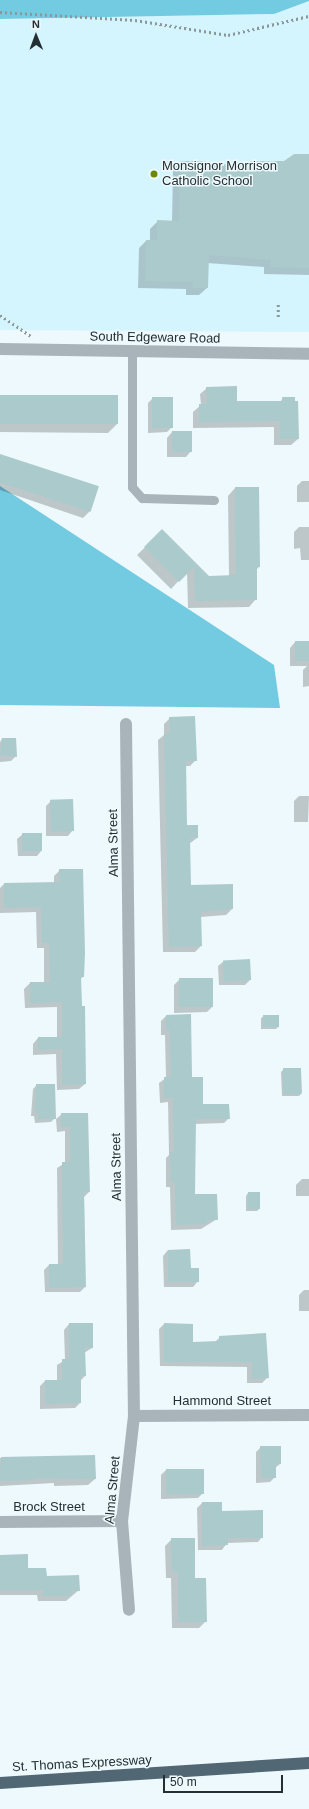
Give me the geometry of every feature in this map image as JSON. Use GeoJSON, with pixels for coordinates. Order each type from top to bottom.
{"type":"FeatureCollection","features":[{"type":"Feature","properties":{"kind":"highway","name":"St. Thomas Expressway"},"geometry":{"type":"LineString","coordinates":[[0,1783],[309,1762]]}},
{"type":"Feature","properties":{"kind":"street","name":"South Edgeware Road"},"geometry":{"type":"LineString","coordinates":[[0,349],[309,354]]}},
{"type":"Feature","properties":{"kind":"street","name":"Alma Street"},"geometry":{"type":"LineString","coordinates":[[126,724],[134,1416],[122,1521],[129,1610]]}},
{"type":"Feature","properties":{"kind":"street","name":"Hammond Street"},"geometry":{"type":"LineString","coordinates":[[134,1416],[309,1415]]}},
{"type":"Feature","properties":{"kind":"street","name":"Brock Street"},"geometry":{"type":"LineString","coordinates":[[0,1522],[122,1521]]}},
{"type":"Feature","properties":{"kind":"lane"},"geometry":{"type":"LineString","coordinates":[[132,351],[132,487],[142,498],[214,500]]}},
{"type":"Feature","properties":{"kind":"path"},"geometry":{"type":"LineString","coordinates":[[0,12],[135,20],[228,35],[309,16]]}},
{"type":"Feature","properties":{"kind":"path"},"geometry":{"type":"LineString","coordinates":[[278,303],[278,317]]}},
{"type":"Feature","properties":{"kind":"path"},"geometry":{"type":"LineString","coordinates":[[0,315],[33,337]]}},
{"type":"Feature","properties":{"kind":"shaded area"},"geometry":{"type":"Polygon","coordinates":[[[0,0],[309,1],[274,14],[0,19],[0,0]]]}},
{"type":"Feature","properties":{"kind":"shaded area","name":"Monsignor Morrison Catholic School"},"geometry":{"type":"Polygon","coordinates":[[[309,1],[309,332],[0,330],[0,19],[274,14],[309,1]]]}},
{"type":"Feature","properties":{"kind":"shaded area"},"geometry":{"type":"Polygon","coordinates":[[[0,486],[274,665],[280,708],[0,705],[0,486]]]}},
{"type":"Feature","properties":{"kind":"building"},"geometry":{"type":"Polygon","coordinates":[[[294,154],[309,154],[309,268],[271,267],[271,260],[209,255],[208,288],[193,288],[193,282],[145,281],[146,240],[157,240],[157,220],[179,221],[180,161],[206,161],[206,164],[248,165],[248,161],[284,161],[294,154]]]}},
{"type":"Feature","properties":{"kind":"building"},"geometry":{"type":"Polygon","coordinates":[[[237,386],[237,401],[283,401],[282,397],[295,397],[295,401],[298,401],[299,439],[280,439],[280,421],[199,422],[199,404],[207,404],[206,387],[237,386]]]}},
{"type":"Feature","properties":{"kind":"building"},"geometry":{"type":"Polygon","coordinates":[[[0,395],[118,395],[118,424],[0,424],[0,395]]]}},
{"type":"Feature","properties":{"kind":"building"},"geometry":{"type":"Polygon","coordinates":[[[152,397],[173,397],[173,428],[152,428],[152,397]]]}},
{"type":"Feature","properties":{"kind":"building"},"geometry":{"type":"Polygon","coordinates":[[[172,431],[192,431],[192,452],[172,452],[172,431]]]}},
{"type":"Feature","properties":{"kind":"building"},"geometry":{"type":"Polygon","coordinates":[[[0,454],[99,486],[91,512],[0,482],[0,454]]]}},
{"type":"Feature","properties":{"kind":"building"},"geometry":{"type":"Polygon","coordinates":[[[235,487],[259,487],[260,567],[257,567],[257,600],[195,601],[194,567],[179,582],[144,547],[162,529],[209,576],[236,575],[235,487]]]}},
{"type":"Feature","properties":{"kind":"building"},"geometry":{"type":"Polygon","coordinates":[[[295,641],[309,641],[309,661],[295,661],[295,641]]]}},
{"type":"Feature","properties":{"kind":"building"},"geometry":{"type":"Polygon","coordinates":[[[195,716],[197,761],[186,761],[187,825],[198,825],[198,838],[190,838],[191,885],[233,884],[233,909],[201,912],[202,946],[169,947],[164,734],[170,733],[169,717],[195,716]]]}},
{"type":"Feature","properties":{"kind":"building"},"geometry":{"type":"Polygon","coordinates":[[[2,738],[16,738],[17,757],[0,755],[2,738]]]}},
{"type":"Feature","properties":{"kind":"building"},"geometry":{"type":"Polygon","coordinates":[[[73,799],[74,831],[51,832],[50,800],[73,799]]]}},
{"type":"Feature","properties":{"kind":"building"},"geometry":{"type":"Polygon","coordinates":[[[22,833],[42,833],[42,851],[22,851],[22,833]]]}},
{"type":"Feature","properties":{"kind":"building"},"geometry":{"type":"Polygon","coordinates":[[[59,869],[83,869],[85,953],[84,977],[81,977],[82,1006],[85,1006],[86,1084],[62,1085],[62,1049],[38,1050],[38,1037],[62,1037],[62,1002],[30,1003],[30,982],[50,982],[49,943],[42,943],[41,907],[4,908],[4,883],[60,882],[59,869]]]}},
{"type":"Feature","properties":{"kind":"building"},"geometry":{"type":"Polygon","coordinates":[[[250,959],[251,980],[224,981],[223,960],[250,959]]]}},
{"type":"Feature","properties":{"kind":"building"},"geometry":{"type":"Polygon","coordinates":[[[179,978],[213,978],[213,1007],[179,1007],[179,978]]]}},
{"type":"Feature","properties":{"kind":"building"},"geometry":{"type":"Polygon","coordinates":[[[191,1014],[192,1077],[203,1077],[203,1104],[229,1104],[230,1119],[196,1119],[195,1194],[217,1194],[218,1220],[207,1220],[207,1224],[176,1225],[175,1182],[171,1182],[170,1152],[174,1152],[173,1098],[164,1098],[164,1077],[171,1077],[170,1030],[166,1030],[166,1015],[191,1014]]]}},
{"type":"Feature","properties":{"kind":"building"},"geometry":{"type":"Polygon","coordinates":[[[263,1015],[279,1015],[279,1027],[263,1027],[263,1015]]]}},
{"type":"Feature","properties":{"kind":"building"},"geometry":{"type":"Polygon","coordinates":[[[283,1068],[301,1068],[301,1094],[283,1094],[283,1068]]]}},
{"type":"Feature","properties":{"kind":"building"},"geometry":{"type":"Polygon","coordinates":[[[36,1084],[55,1084],[56,1119],[38,1119],[38,1113],[35,1113],[36,1084]]]}},
{"type":"Feature","properties":{"kind":"building"},"geometry":{"type":"Polygon","coordinates":[[[61,1113],[88,1113],[90,1192],[84,1192],[86,1287],[49,1288],[49,1264],[63,1264],[62,1162],[70,1162],[70,1127],[61,1127],[61,1113]]]}},
{"type":"Feature","properties":{"kind":"building"},"geometry":{"type":"Polygon","coordinates":[[[248,1192],[260,1192],[260,1209],[248,1209],[248,1192]]]}},
{"type":"Feature","properties":{"kind":"building"},"geometry":{"type":"Polygon","coordinates":[[[190,1249],[191,1268],[199,1268],[199,1282],[168,1282],[168,1250],[190,1249]]]}},
{"type":"Feature","properties":{"kind":"building"},"geometry":{"type":"Polygon","coordinates":[[[69,1323],[93,1323],[93,1348],[85,1348],[86,1376],[81,1376],[81,1403],[45,1404],[45,1380],[62,1380],[62,1359],[69,1359],[69,1323]]]}},
{"type":"Feature","properties":{"kind":"building"},"geometry":{"type":"Polygon","coordinates":[[[164,1323],[193,1324],[193,1342],[219,1341],[219,1336],[266,1333],[269,1378],[252,1379],[252,1362],[164,1362],[164,1323]]]}},
{"type":"Feature","properties":{"kind":"building"},"geometry":{"type":"Polygon","coordinates":[[[260,1446],[281,1446],[281,1464],[276,1464],[276,1478],[261,1478],[260,1446]]]}},
{"type":"Feature","properties":{"kind":"building"},"geometry":{"type":"Polygon","coordinates":[[[95,1455],[96,1479],[34,1478],[34,1480],[1,1481],[0,1478],[1,1457],[95,1455]]]}},
{"type":"Feature","properties":{"kind":"building"},"geometry":{"type":"Polygon","coordinates":[[[166,1469],[204,1469],[204,1494],[166,1494],[166,1469]]]}},
{"type":"Feature","properties":{"kind":"building"},"geometry":{"type":"Polygon","coordinates":[[[202,1502],[222,1502],[222,1511],[263,1510],[263,1538],[228,1538],[228,1545],[202,1546],[202,1502]]]}},
{"type":"Feature","properties":{"kind":"building"},"geometry":{"type":"Polygon","coordinates":[[[171,1538],[195,1538],[195,1578],[206,1578],[207,1622],[178,1622],[178,1572],[172,1572],[171,1538]]]}},
{"type":"Feature","properties":{"kind":"building"},"geometry":{"type":"Polygon","coordinates":[[[28,1554],[28,1568],[46,1568],[47,1576],[79,1575],[80,1591],[72,1591],[72,1596],[43,1596],[43,1590],[0,1590],[0,1555],[28,1554]]]}},
{"type":"Feature","properties":{"kind":"place","name":"Monsignor Morrison Catholic School"},"geometry":{"type":"Point","coordinates":[154,174]}}]}
